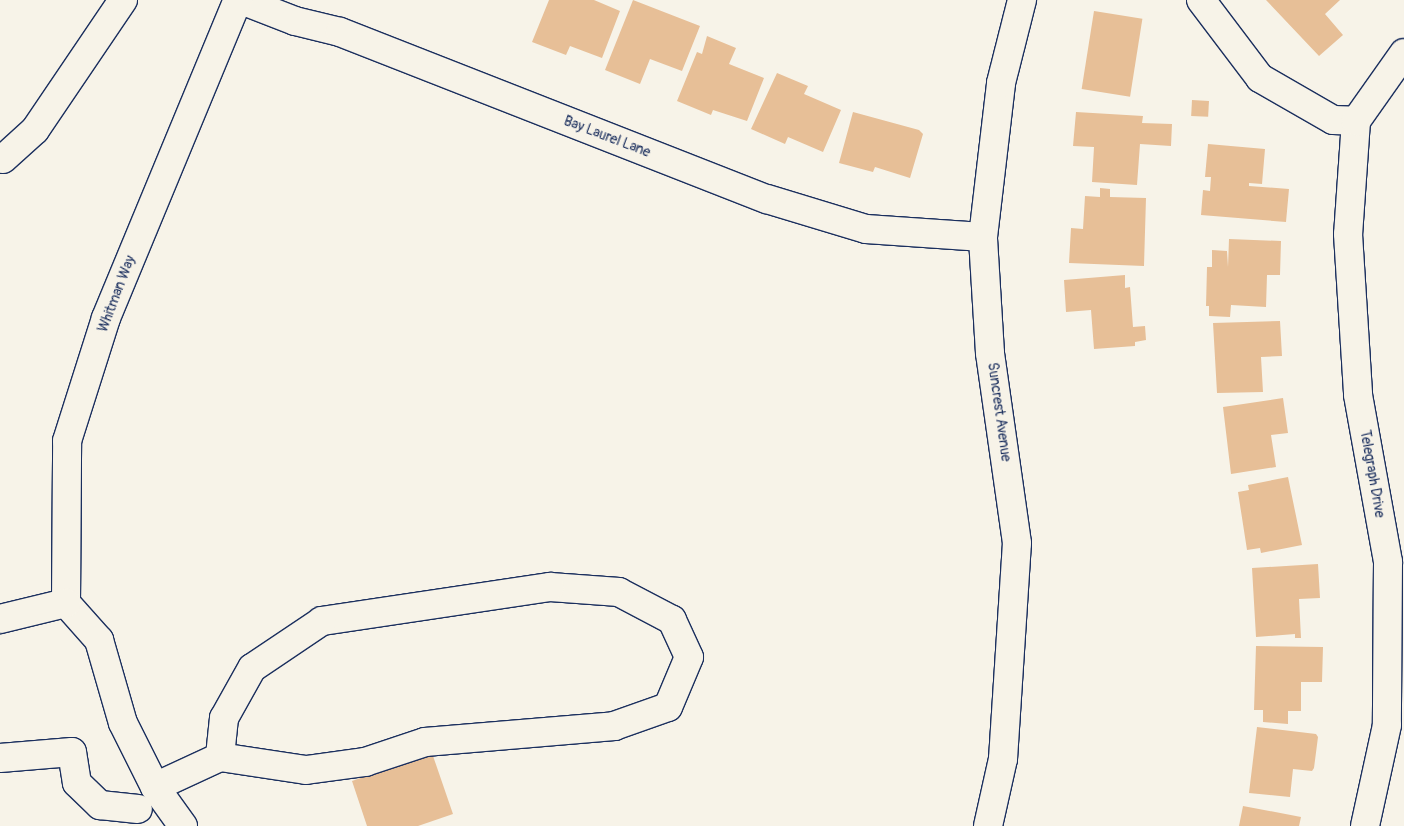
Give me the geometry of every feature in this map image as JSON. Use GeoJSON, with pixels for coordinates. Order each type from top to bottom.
{"type":"FeatureCollection","features":[{"type":"Feature","properties":{"kind":"street"},"geometry":{"type":"LineString","coordinates":[[3,159],[34,130],[123,0]]}},
{"type":"Feature","properties":{"kind":"street","name":"Bay Laurel Lane"},"geometry":{"type":"LineString","coordinates":[[240,0],[295,21],[340,32],[767,199],[866,229],[982,237]]}},
{"type":"Feature","properties":{"kind":"street","name":"Whitman Way"},"geometry":{"type":"LineString","coordinates":[[66,603],[67,441],[106,318],[240,0]]}},
{"type":"Feature","properties":{"kind":"street","name":"Suncrest Avenue"},"geometry":{"type":"LineString","coordinates":[[988,826],[1003,759],[1017,543],[990,353],[982,237],[1001,83],[1022,0]]}},
{"type":"Feature","properties":{"kind":"street"},"geometry":{"type":"LineString","coordinates":[[1201,0],[1260,78],[1332,120],[1356,121],[1404,53]]}},
{"type":"Feature","properties":{"kind":"street","name":"Telegraph Drive"},"geometry":{"type":"LineString","coordinates":[[1356,121],[1348,234],[1358,395],[1388,562],[1387,725],[1365,826]]}},
{"type":"Feature","properties":{"kind":"street"},"geometry":{"type":"LineString","coordinates":[[0,758],[72,752],[77,783],[100,805],[129,817],[159,793],[220,757],[306,770],[365,762],[425,742],[614,726],[668,708],[689,657],[672,620],[619,592],[550,587],[322,621],[252,668],[224,718],[220,757]]}},
{"type":"Feature","properties":{"kind":"street"},"geometry":{"type":"LineString","coordinates":[[0,619],[66,603],[99,640],[123,723],[159,793],[182,826]]}},
{"type":"Feature","properties":{"kind":"building"},"geometry":{"type":"Polygon","coordinates":[[[549,0],[594,0],[620,11],[602,58],[570,46],[566,55],[532,42],[549,0]]]}},
{"type":"Feature","properties":{"kind":"building"},"geometry":{"type":"Polygon","coordinates":[[[633,0],[700,26],[682,71],[650,59],[640,84],[605,70],[633,0]]]}},
{"type":"Feature","properties":{"kind":"building"},"geometry":{"type":"Polygon","coordinates":[[[1266,0],[1340,0],[1325,14],[1343,35],[1319,56],[1266,0]]]}},
{"type":"Feature","properties":{"kind":"building"},"geometry":{"type":"Polygon","coordinates":[[[1094,11],[1142,19],[1130,97],[1082,89],[1094,11]]]}},
{"type":"Feature","properties":{"kind":"building"},"geometry":{"type":"Polygon","coordinates":[[[707,36],[736,48],[729,64],[764,78],[747,121],[713,110],[711,115],[677,101],[697,52],[702,54],[707,36]]]}},
{"type":"Feature","properties":{"kind":"building"},"geometry":{"type":"Polygon","coordinates":[[[777,73],[808,86],[804,94],[841,110],[823,152],[788,137],[785,144],[751,129],[777,73]]]}},
{"type":"Feature","properties":{"kind":"building"},"geometry":{"type":"Polygon","coordinates":[[[1192,100],[1209,101],[1208,117],[1191,116],[1192,100]]]}},
{"type":"Feature","properties":{"kind":"building"},"geometry":{"type":"Polygon","coordinates":[[[853,112],[919,130],[923,134],[910,178],[875,167],[873,172],[839,163],[853,112]]]}},
{"type":"Feature","properties":{"kind":"building"},"geometry":{"type":"Polygon","coordinates":[[[1076,112],[1143,116],[1142,123],[1172,124],[1171,146],[1140,144],[1137,185],[1092,182],[1094,147],[1073,146],[1076,112]]]}},
{"type":"Feature","properties":{"kind":"building"},"geometry":{"type":"Polygon","coordinates":[[[1208,144],[1265,149],[1262,184],[1249,183],[1249,186],[1289,189],[1286,222],[1201,215],[1203,190],[1210,191],[1211,177],[1205,177],[1208,144]]]}},
{"type":"Feature","properties":{"kind":"building"},"geometry":{"type":"Polygon","coordinates":[[[1100,188],[1110,189],[1110,197],[1146,198],[1144,266],[1069,263],[1071,228],[1083,229],[1085,196],[1100,197],[1100,188]]]}},
{"type":"Feature","properties":{"kind":"building"},"geometry":{"type":"Polygon","coordinates":[[[1229,239],[1281,241],[1280,275],[1267,275],[1266,307],[1231,305],[1230,317],[1209,316],[1209,306],[1206,306],[1207,267],[1212,267],[1212,250],[1227,251],[1228,267],[1229,239]]]}},
{"type":"Feature","properties":{"kind":"building"},"geometry":{"type":"Polygon","coordinates":[[[1125,275],[1125,288],[1130,287],[1133,327],[1145,326],[1146,340],[1135,342],[1135,346],[1094,349],[1091,310],[1066,312],[1064,280],[1125,275]]]}},
{"type":"Feature","properties":{"kind":"building"},"geometry":{"type":"Polygon","coordinates":[[[1280,321],[1282,356],[1261,357],[1263,392],[1217,393],[1213,323],[1280,321]]]}},
{"type":"Feature","properties":{"kind":"building"},"geometry":{"type":"Polygon","coordinates":[[[1283,398],[1288,433],[1271,435],[1276,467],[1231,474],[1223,407],[1283,398]]]}},
{"type":"Feature","properties":{"kind":"building"},"geometry":{"type":"Polygon","coordinates":[[[1288,477],[1302,545],[1261,553],[1260,548],[1247,550],[1238,492],[1249,490],[1248,485],[1288,477]]]}},
{"type":"Feature","properties":{"kind":"building"},"geometry":{"type":"Polygon","coordinates":[[[1318,564],[1320,598],[1299,599],[1301,638],[1295,638],[1295,634],[1256,637],[1252,568],[1318,564]]]}},
{"type":"Feature","properties":{"kind":"building"},"geometry":{"type":"Polygon","coordinates":[[[1256,646],[1323,647],[1322,682],[1301,682],[1301,711],[1288,711],[1288,724],[1263,722],[1263,710],[1254,710],[1256,646]]]}},
{"type":"Feature","properties":{"kind":"building"},"geometry":{"type":"Polygon","coordinates":[[[1257,727],[1316,734],[1318,737],[1314,768],[1312,771],[1293,769],[1290,797],[1249,793],[1257,727]]]}},
{"type":"Feature","properties":{"kind":"building"},"geometry":{"type":"Polygon","coordinates":[[[432,753],[453,814],[418,826],[367,826],[352,781],[432,753]]]}},
{"type":"Feature","properties":{"kind":"building"},"geometry":{"type":"Polygon","coordinates":[[[1243,806],[1301,817],[1299,826],[1239,826],[1243,806]]]}}]}
